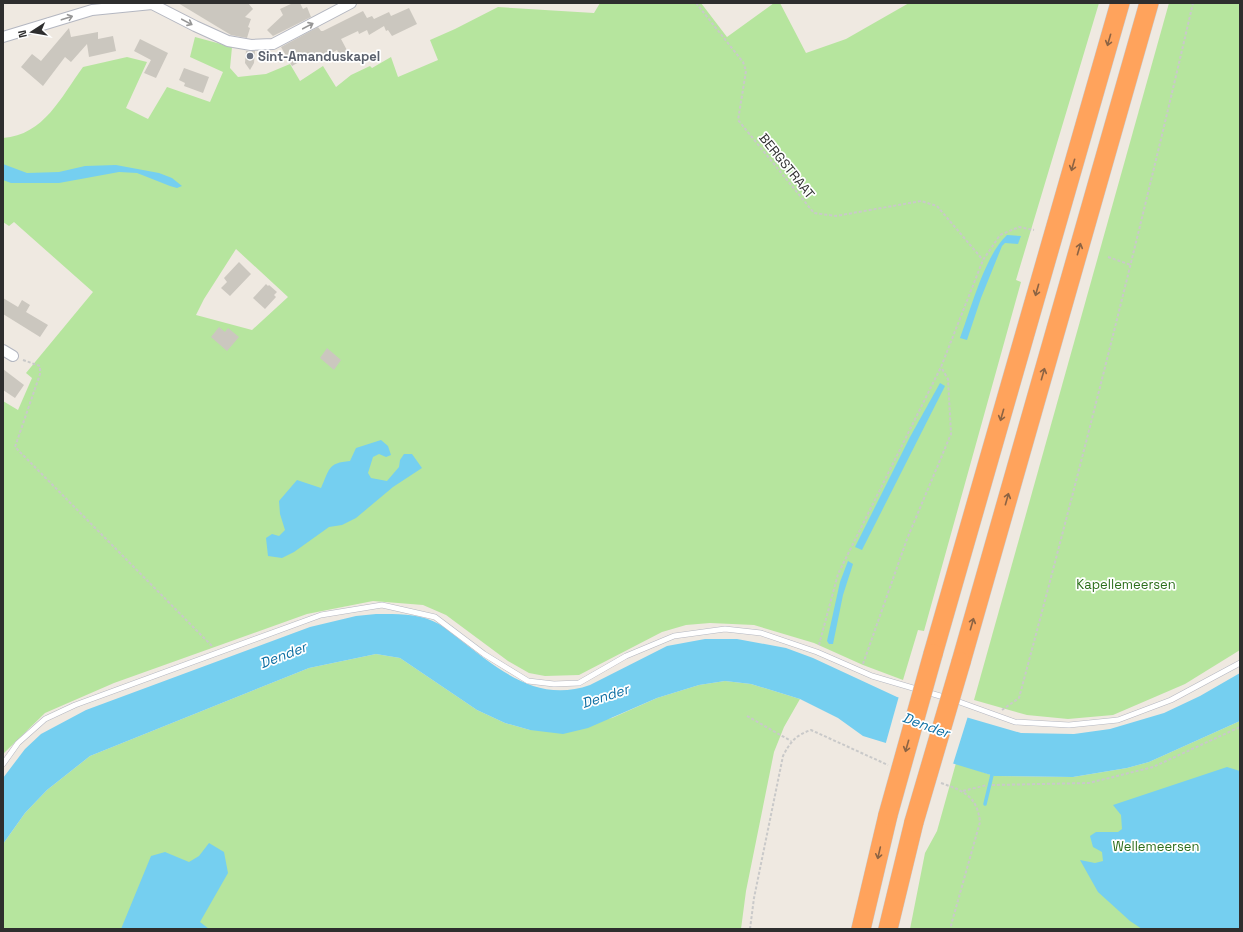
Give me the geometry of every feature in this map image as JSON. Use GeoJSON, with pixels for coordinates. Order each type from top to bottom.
{"type":"FeatureCollection","features":[{"type":"Feature","properties":{"kind":"highway"},"geometry":{"type":"LineString","coordinates":[[861,929],[888,815],[933,654],[1120,3]]}},
{"type":"Feature","properties":{"kind":"highway"},"geometry":{"type":"LineString","coordinates":[[888,929],[914,822],[1150,3]]}},
{"type":"Feature","properties":{"kind":"street"},"geometry":{"type":"LineString","coordinates":[[3,37],[92,10],[153,4],[228,41],[251,45],[273,44],[351,3]]}},
{"type":"Feature","properties":{"kind":"street"},"geometry":{"type":"LineString","coordinates":[[3,350],[13,356]]}},
{"type":"Feature","properties":{"kind":"lane"},"geometry":{"type":"LineString","coordinates":[[3,764],[18,743],[45,719],[75,705],[321,615],[382,605],[435,617],[484,654],[528,681],[548,684],[579,683],[626,656],[674,636],[725,629],[761,633],[817,652],[872,676],[970,705],[994,716],[1015,722],[1069,725],[1118,720],[1171,700],[1240,663]]}},
{"type":"Feature","properties":{"kind":"path","name":"BERGSTRAAT"},"geometry":{"type":"LineString","coordinates":[[696,3],[743,62],[746,72],[738,120],[814,213],[836,216],[921,201],[937,206],[983,260]]}},
{"type":"Feature","properties":{"kind":"path"},"geometry":{"type":"LineString","coordinates":[[994,716],[1019,698],[1053,572],[1131,266],[1193,3]]}},
{"type":"Feature","properties":{"kind":"path"},"geometry":{"type":"LineString","coordinates":[[817,652],[838,574],[941,367],[983,260],[1000,235],[1019,227],[1034,230]]}},
{"type":"Feature","properties":{"kind":"path"},"geometry":{"type":"LineString","coordinates":[[1108,256],[1131,266]]}},
{"type":"Feature","properties":{"kind":"path"},"geometry":{"type":"LineString","coordinates":[[13,356],[40,366],[40,374],[15,447],[218,652]]}},
{"type":"Feature","properties":{"kind":"path"},"geometry":{"type":"LineString","coordinates":[[860,671],[907,539],[951,434],[948,379],[941,367]]}},
{"type":"Feature","properties":{"kind":"path"},"geometry":{"type":"LineString","coordinates":[[747,716],[791,741]]}},
{"type":"Feature","properties":{"kind":"path"},"geometry":{"type":"LineString","coordinates":[[992,785],[1089,783],[1153,767],[1240,727]]}},
{"type":"Feature","properties":{"kind":"path"},"geometry":{"type":"LineString","coordinates":[[750,929],[754,898],[783,756],[791,741],[800,734],[811,730],[880,762]]}},
{"type":"Feature","properties":{"kind":"path"},"geometry":{"type":"LineString","coordinates":[[962,791],[987,785]]}},
{"type":"Feature","properties":{"kind":"path"},"geometry":{"type":"LineString","coordinates":[[950,786],[971,797],[979,808],[980,822],[950,929]]}},
{"type":"Feature","properties":{"kind":"green space"},"geometry":{"type":"Polygon","coordinates":[[[600,3],[701,3],[727,37],[774,3],[780,3],[806,53],[846,39],[909,3],[1099,3],[1016,280],[1021,282],[924,631],[918,630],[903,680],[863,665],[814,643],[754,625],[710,623],[686,625],[662,632],[579,675],[545,676],[529,673],[508,661],[446,615],[423,605],[373,601],[307,614],[114,683],[45,713],[3,754],[3,401],[18,410],[32,378],[26,373],[93,292],[14,222],[9,226],[3,222],[3,138],[30,130],[41,122],[59,102],[83,67],[127,57],[147,62],[126,108],[148,119],[167,87],[210,102],[223,72],[190,57],[195,37],[232,47],[230,68],[238,77],[266,74],[290,64],[300,81],[323,66],[336,87],[351,75],[370,66],[372,68],[391,57],[398,77],[438,60],[430,40],[498,7],[594,13],[600,3]],[[236,249],[204,299],[196,315],[252,330],[288,297],[236,249]]]}},
{"type":"Feature","properties":{"kind":"green space","name":"Kapellemeersen"},"geometry":{"type":"Polygon","coordinates":[[[1169,3],[1240,3],[1240,650],[1185,684],[1113,715],[1068,719],[1027,715],[974,700],[1169,3]]]}},
{"type":"Feature","properties":{"kind":"green space"},"geometry":{"type":"Polygon","coordinates":[[[376,654],[400,658],[477,710],[505,723],[530,730],[612,718],[657,698],[699,685],[725,681],[751,684],[800,699],[784,727],[774,752],[746,891],[741,929],[3,929],[3,844],[25,813],[47,790],[90,756],[309,668],[376,654]]]}},
{"type":"Feature","properties":{"kind":"green space","name":"Wellemeersen"},"geometry":{"type":"Polygon","coordinates":[[[1240,721],[1240,929],[910,929],[925,853],[937,831],[956,763],[994,776],[1073,777],[1127,768],[1149,762],[1240,721]]]}},
{"type":"Feature","properties":{"kind":"water"},"geometry":{"type":"Polygon","coordinates":[[[3,164],[27,173],[59,172],[85,166],[116,165],[159,173],[172,178],[182,186],[177,188],[137,173],[119,172],[59,183],[11,183],[3,180],[3,164]]]}},
{"type":"Feature","properties":{"kind":"water"},"geometry":{"type":"Polygon","coordinates":[[[1007,235],[1021,236],[1018,244],[1005,243],[1002,246],[981,298],[967,340],[960,338],[985,269],[999,244],[1007,235]]]}},
{"type":"Feature","properties":{"kind":"water"},"geometry":{"type":"Polygon","coordinates":[[[940,383],[945,386],[862,550],[855,547],[910,437],[940,383]]]}},
{"type":"Feature","properties":{"kind":"water"},"geometry":{"type":"Polygon","coordinates":[[[381,440],[388,446],[391,455],[386,457],[379,454],[373,457],[368,473],[371,478],[387,481],[399,467],[400,460],[404,454],[412,454],[422,468],[393,487],[356,518],[342,525],[329,527],[294,552],[282,558],[268,556],[266,538],[272,534],[279,536],[285,530],[280,514],[279,501],[297,480],[321,488],[330,468],[333,465],[350,461],[356,448],[381,440]]]}},
{"type":"Feature","properties":{"kind":"water"},"geometry":{"type":"Polygon","coordinates":[[[848,561],[853,564],[843,595],[833,644],[829,644],[827,641],[840,582],[848,561]]]}},
{"type":"Feature","properties":{"kind":"water","name":"Dender"},"geometry":{"type":"Polygon","coordinates":[[[376,614],[408,615],[432,620],[507,674],[522,682],[554,690],[572,690],[590,685],[667,646],[705,639],[737,639],[786,648],[813,658],[897,697],[1021,733],[1074,734],[1110,729],[1164,713],[1200,696],[1240,673],[1240,721],[1149,762],[1127,768],[1073,777],[994,776],[863,736],[838,718],[800,699],[751,684],[725,681],[699,685],[657,698],[588,728],[563,734],[530,730],[505,723],[477,710],[400,658],[376,654],[309,668],[90,756],[47,790],[25,813],[3,844],[3,778],[25,749],[41,734],[86,710],[310,627],[356,616],[376,614]]]}},
{"type":"Feature","properties":{"kind":"water"},"geometry":{"type":"Polygon","coordinates":[[[1227,767],[1240,771],[1240,929],[1142,929],[1130,921],[1098,892],[1080,860],[1095,863],[1103,861],[1102,852],[1093,847],[1090,836],[1096,832],[1118,832],[1122,829],[1121,815],[1113,805],[1227,767]]]}},
{"type":"Feature","properties":{"kind":"water"},"geometry":{"type":"Polygon","coordinates":[[[209,843],[224,852],[228,873],[200,922],[209,929],[121,929],[151,856],[165,852],[189,862],[199,856],[209,843]]]}},
{"type":"Feature","properties":{"kind":"pier"},"geometry":{"type":"Polygon","coordinates":[[[899,696],[968,716],[953,764],[885,746],[899,696]]]}},
{"type":"Feature","properties":{"kind":"building"},"geometry":{"type":"Polygon","coordinates":[[[178,3],[248,3],[253,9],[245,17],[251,19],[248,27],[250,28],[247,38],[231,35],[178,3]]]}},
{"type":"Feature","properties":{"kind":"building"},"geometry":{"type":"Polygon","coordinates":[[[293,3],[300,3],[303,9],[307,7],[311,17],[273,36],[267,30],[283,15],[280,9],[293,3]]]}},
{"type":"Feature","properties":{"kind":"building"},"geometry":{"type":"Polygon","coordinates":[[[409,8],[417,24],[392,36],[388,30],[386,31],[384,26],[369,35],[367,30],[359,34],[358,31],[341,39],[349,54],[341,58],[337,50],[320,59],[317,54],[310,56],[292,66],[281,47],[318,27],[321,31],[323,31],[363,11],[367,18],[372,16],[374,19],[389,12],[391,16],[409,8]]]}},
{"type":"Feature","properties":{"kind":"building"},"geometry":{"type":"Polygon","coordinates":[[[69,28],[71,37],[98,32],[98,39],[113,36],[116,51],[89,57],[87,44],[71,62],[65,57],[43,86],[21,67],[32,54],[41,61],[69,28]]]}},
{"type":"Feature","properties":{"kind":"building"},"geometry":{"type":"Polygon","coordinates":[[[140,39],[168,53],[156,78],[144,73],[151,60],[134,51],[140,39]]]}},
{"type":"Feature","properties":{"kind":"building","name":"Sint-Amanduskapel"},"geometry":{"type":"Polygon","coordinates":[[[246,51],[255,51],[254,63],[250,70],[245,63],[246,51]]]}},
{"type":"Feature","properties":{"kind":"building"},"geometry":{"type":"Polygon","coordinates":[[[184,68],[209,77],[203,93],[184,86],[185,83],[179,80],[184,68]]]}},
{"type":"Feature","properties":{"kind":"building"},"geometry":{"type":"Polygon","coordinates":[[[239,262],[251,274],[230,296],[221,288],[227,282],[224,278],[239,262]]]}},
{"type":"Feature","properties":{"kind":"building"},"geometry":{"type":"Polygon","coordinates":[[[266,284],[277,292],[274,295],[276,297],[265,309],[253,298],[266,284]]]}},
{"type":"Feature","properties":{"kind":"building"},"geometry":{"type":"Polygon","coordinates":[[[3,298],[18,307],[22,300],[30,305],[26,312],[48,325],[40,337],[3,314],[3,298]]]}},
{"type":"Feature","properties":{"kind":"building"},"geometry":{"type":"Polygon","coordinates":[[[219,327],[225,332],[228,328],[239,337],[227,351],[211,337],[219,327]]]}},
{"type":"Feature","properties":{"kind":"building"},"geometry":{"type":"Polygon","coordinates":[[[327,348],[341,360],[334,370],[320,358],[327,348]]]}},
{"type":"Feature","properties":{"kind":"building"},"geometry":{"type":"Polygon","coordinates":[[[3,369],[24,385],[15,398],[3,390],[3,369]]]}},
{"type":"Feature","properties":{"kind":"waterway"},"geometry":{"type":"LineString","coordinates":[[985,804],[992,775]]}},
{"type":"Feature","properties":{"kind":"place","name":"Sint-Amanduskapel"},"geometry":{"type":"Point","coordinates":[250,56]}}]}
